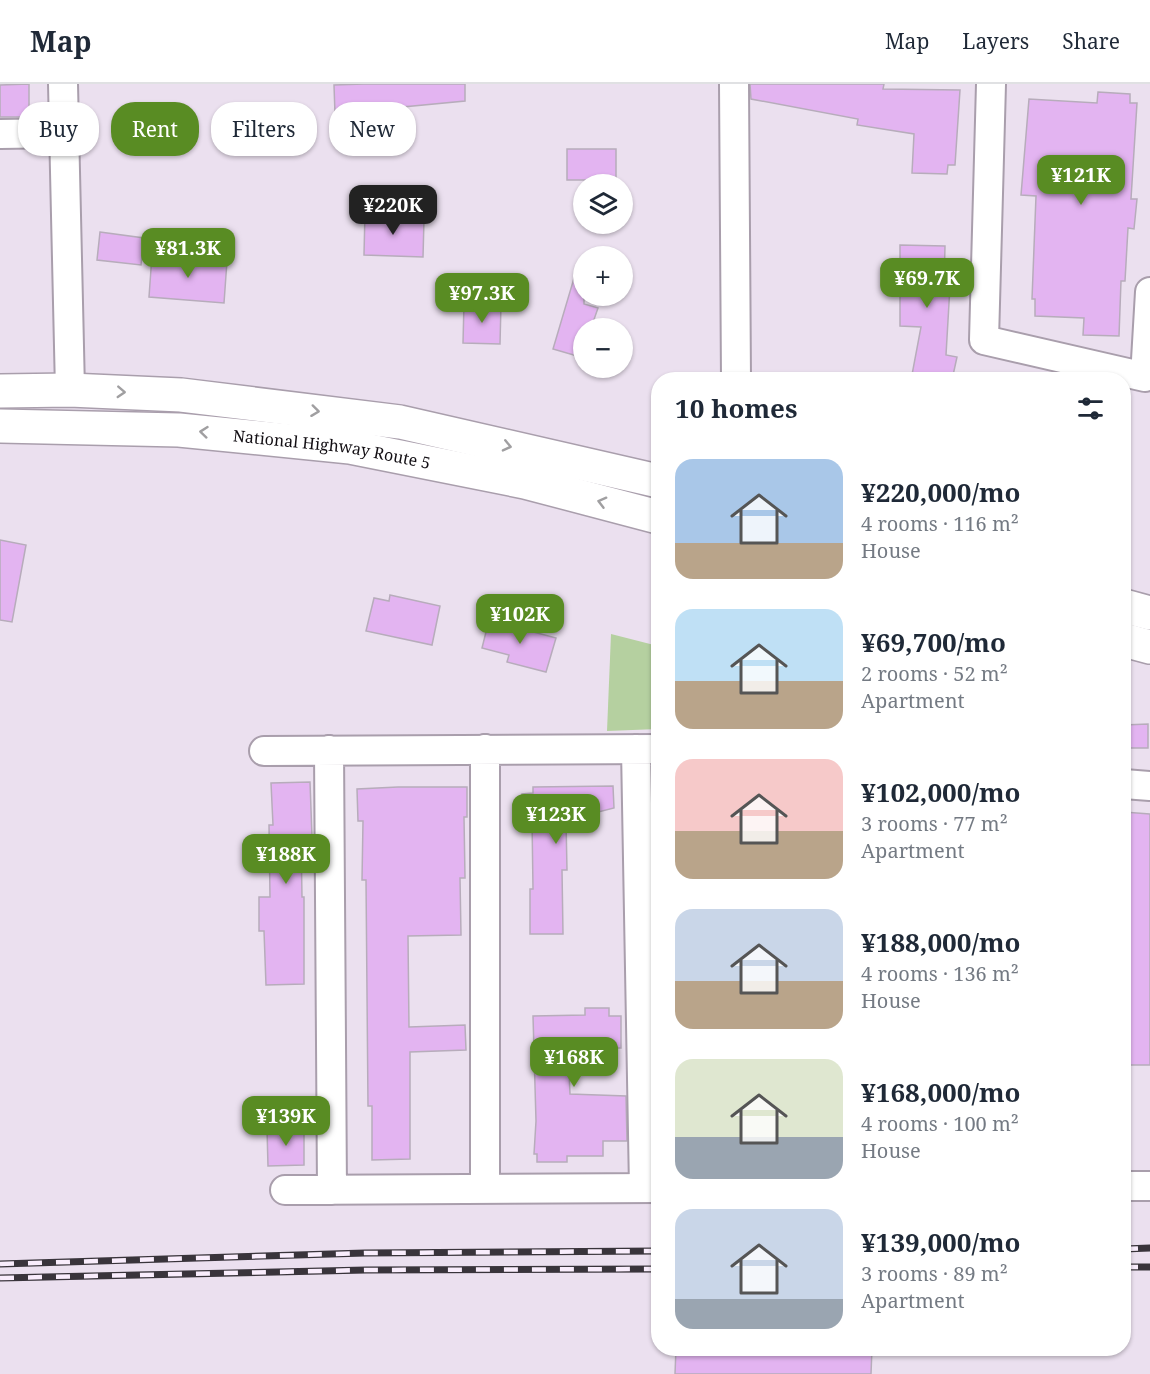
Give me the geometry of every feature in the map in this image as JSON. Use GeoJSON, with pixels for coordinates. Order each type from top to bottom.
{"type":"FeatureCollection","features":[{"type":"Feature","properties":{"kind":"highway","name":"National Highway Route 5"},"geometry":{"type":"LineString","coordinates":[[0,391],[70,390],[181,395],[400,422],[651,479]]}},
{"type":"Feature","properties":{"kind":"highway","name":"National Highway Route 5"},"geometry":{"type":"LineString","coordinates":[[0,426],[179,430],[350,447],[525,482],[651,515]]}},
{"type":"Feature","properties":{"kind":"highway"},"geometry":{"type":"LineString","coordinates":[[1131,608],[1150,613]]}},
{"type":"Feature","properties":{"kind":"highway"},"geometry":{"type":"LineString","coordinates":[[1131,642],[1150,647]]}},
{"type":"Feature","properties":{"kind":"street"},"geometry":{"type":"LineString","coordinates":[[63,84],[64,102]]}},
{"type":"Feature","properties":{"kind":"street"},"geometry":{"type":"LineString","coordinates":[[734,84],[736,372]]}},
{"type":"Feature","properties":{"kind":"street"},"geometry":{"type":"LineString","coordinates":[[991,84],[984,340],[1123,372]]}},
{"type":"Feature","properties":{"kind":"street"},"geometry":{"type":"LineString","coordinates":[[0,134],[18,134]]}},
{"type":"Feature","properties":{"kind":"street"},"geometry":{"type":"LineString","coordinates":[[66,156],[70,390]]}},
{"type":"Feature","properties":{"kind":"street"},"geometry":{"type":"LineString","coordinates":[[1131,374],[1145,377],[1150,292]]}},
{"type":"Feature","properties":{"kind":"street"},"geometry":{"type":"LineString","coordinates":[[484,749],[485,1189]]}},
{"type":"Feature","properties":{"kind":"street"},"geometry":{"type":"LineString","coordinates":[[264,751],[647,749],[651,1188],[285,1190]]}},
{"type":"Feature","properties":{"kind":"street"},"geometry":{"type":"LineString","coordinates":[[329,750],[332,1190]]}},
{"type":"Feature","properties":{"kind":"street"},"geometry":{"type":"LineString","coordinates":[[1131,785],[1150,786]]}},
{"type":"Feature","properties":{"kind":"street"},"geometry":{"type":"LineString","coordinates":[[1131,1186],[1150,1185]]}},
{"type":"Feature","properties":{"kind":"green space"},"geometry":{"type":"Polygon","coordinates":[[[611,634],[651,644],[651,729],[607,731],[611,634]]]}},
{"type":"Feature","properties":{"kind":"building"},"geometry":{"type":"Polygon","coordinates":[[[29,84],[29,102],[18,102],[18,117],[0,117],[0,85],[29,84]]]}},
{"type":"Feature","properties":{"kind":"building"},"geometry":{"type":"Polygon","coordinates":[[[465,84],[465,101],[416,106],[416,102],[335,102],[334,85],[465,84]]]}},
{"type":"Feature","properties":{"kind":"building"},"geometry":{"type":"Polygon","coordinates":[[[750,84],[884,84],[883,89],[960,90],[955,165],[948,165],[947,174],[912,173],[914,134],[857,125],[858,119],[751,99],[750,84]]]}},
{"type":"Feature","properties":{"kind":"building"},"geometry":{"type":"Polygon","coordinates":[[[1098,92],[1130,94],[1130,103],[1137,103],[1131,199],[1137,199],[1134,229],[1128,228],[1125,281],[1121,281],[1119,336],[1083,335],[1084,318],[1035,316],[1035,299],[1032,299],[1036,196],[1021,195],[1029,99],[1097,103],[1098,92]]]}},
{"type":"Feature","properties":{"kind":"building"},"geometry":{"type":"Polygon","coordinates":[[[567,149],[616,149],[616,174],[573,174],[573,180],[567,180],[567,149]]]}},
{"type":"Feature","properties":{"kind":"building"},"geometry":{"type":"Polygon","coordinates":[[[365,212],[389,212],[389,219],[424,220],[423,257],[364,255],[365,212]]]}},
{"type":"Feature","properties":{"kind":"building"},"geometry":{"type":"Polygon","coordinates":[[[100,232],[144,238],[141,265],[97,260],[100,232]]]}},
{"type":"Feature","properties":{"kind":"building"},"geometry":{"type":"Polygon","coordinates":[[[900,245],[945,246],[944,286],[950,286],[946,355],[957,357],[954,372],[913,372],[921,327],[900,326],[900,245]]]}},
{"type":"Feature","properties":{"kind":"building"},"geometry":{"type":"Polygon","coordinates":[[[152,255],[227,261],[224,303],[149,297],[152,255]]]}},
{"type":"Feature","properties":{"kind":"building"},"geometry":{"type":"Polygon","coordinates":[[[573,282],[573,306],[598,308],[594,318],[573,318],[573,355],[553,349],[573,282]]]}},
{"type":"Feature","properties":{"kind":"building"},"geometry":{"type":"Polygon","coordinates":[[[464,303],[501,304],[500,344],[463,343],[464,303]]]}},
{"type":"Feature","properties":{"kind":"building"},"geometry":{"type":"Polygon","coordinates":[[[0,540],[26,545],[12,622],[0,620],[0,540]]]}},
{"type":"Feature","properties":{"kind":"building"},"geometry":{"type":"Polygon","coordinates":[[[390,595],[440,606],[432,645],[366,631],[374,598],[389,601],[390,595]]]}},
{"type":"Feature","properties":{"kind":"building"},"geometry":{"type":"Polygon","coordinates":[[[489,620],[556,638],[546,672],[507,662],[509,655],[482,648],[489,620]]]}},
{"type":"Feature","properties":{"kind":"building"},"geometry":{"type":"Polygon","coordinates":[[[1148,724],[1148,748],[1131,748],[1131,725],[1148,724]]]}},
{"type":"Feature","properties":{"kind":"building"},"geometry":{"type":"Polygon","coordinates":[[[310,782],[312,837],[301,837],[304,984],[266,985],[264,931],[259,931],[259,897],[270,897],[269,825],[273,825],[271,783],[310,782]]]}},
{"type":"Feature","properties":{"kind":"building"},"geometry":{"type":"Polygon","coordinates":[[[613,786],[614,808],[598,812],[598,820],[566,821],[567,870],[562,870],[563,934],[530,934],[530,889],[533,889],[532,820],[522,820],[522,794],[533,793],[533,787],[613,786]]]}},
{"type":"Feature","properties":{"kind":"building"},"geometry":{"type":"Polygon","coordinates":[[[467,787],[467,817],[464,817],[465,878],[460,878],[461,935],[408,936],[409,1027],[465,1025],[466,1050],[410,1052],[410,1159],[372,1160],[372,1106],[368,1106],[366,880],[362,880],[363,821],[358,821],[357,789],[467,787]]]}},
{"type":"Feature","properties":{"kind":"building"},"geometry":{"type":"Polygon","coordinates":[[[1131,813],[1150,814],[1150,1065],[1131,1065],[1131,813]]]}},
{"type":"Feature","properties":{"kind":"building"},"geometry":{"type":"Polygon","coordinates":[[[585,1008],[609,1008],[609,1016],[621,1016],[621,1048],[568,1048],[570,1094],[626,1096],[627,1141],[603,1141],[603,1156],[567,1156],[567,1162],[537,1162],[537,1154],[534,1154],[536,1121],[533,1016],[585,1015],[585,1008]]]}},
{"type":"Feature","properties":{"kind":"building"},"geometry":{"type":"Polygon","coordinates":[[[304,1128],[304,1165],[268,1166],[267,1129],[304,1128]]]}},
{"type":"Feature","properties":{"kind":"building"},"geometry":{"type":"Polygon","coordinates":[[[676,1356],[872,1356],[871,1374],[675,1374],[676,1356]]]}},
{"type":"Feature","properties":{"kind":"railway"},"geometry":{"type":"LineString","coordinates":[[1131,1249],[1150,1248]]}},
{"type":"Feature","properties":{"kind":"railway"},"geometry":{"type":"LineString","coordinates":[[0,1264],[365,1253],[651,1251]]}},
{"type":"Feature","properties":{"kind":"railway"},"geometry":{"type":"LineString","coordinates":[[1131,1267],[1150,1267]]}},
{"type":"Feature","properties":{"kind":"railway"},"geometry":{"type":"LineString","coordinates":[[0,1278],[366,1270],[651,1269]]}}]}
